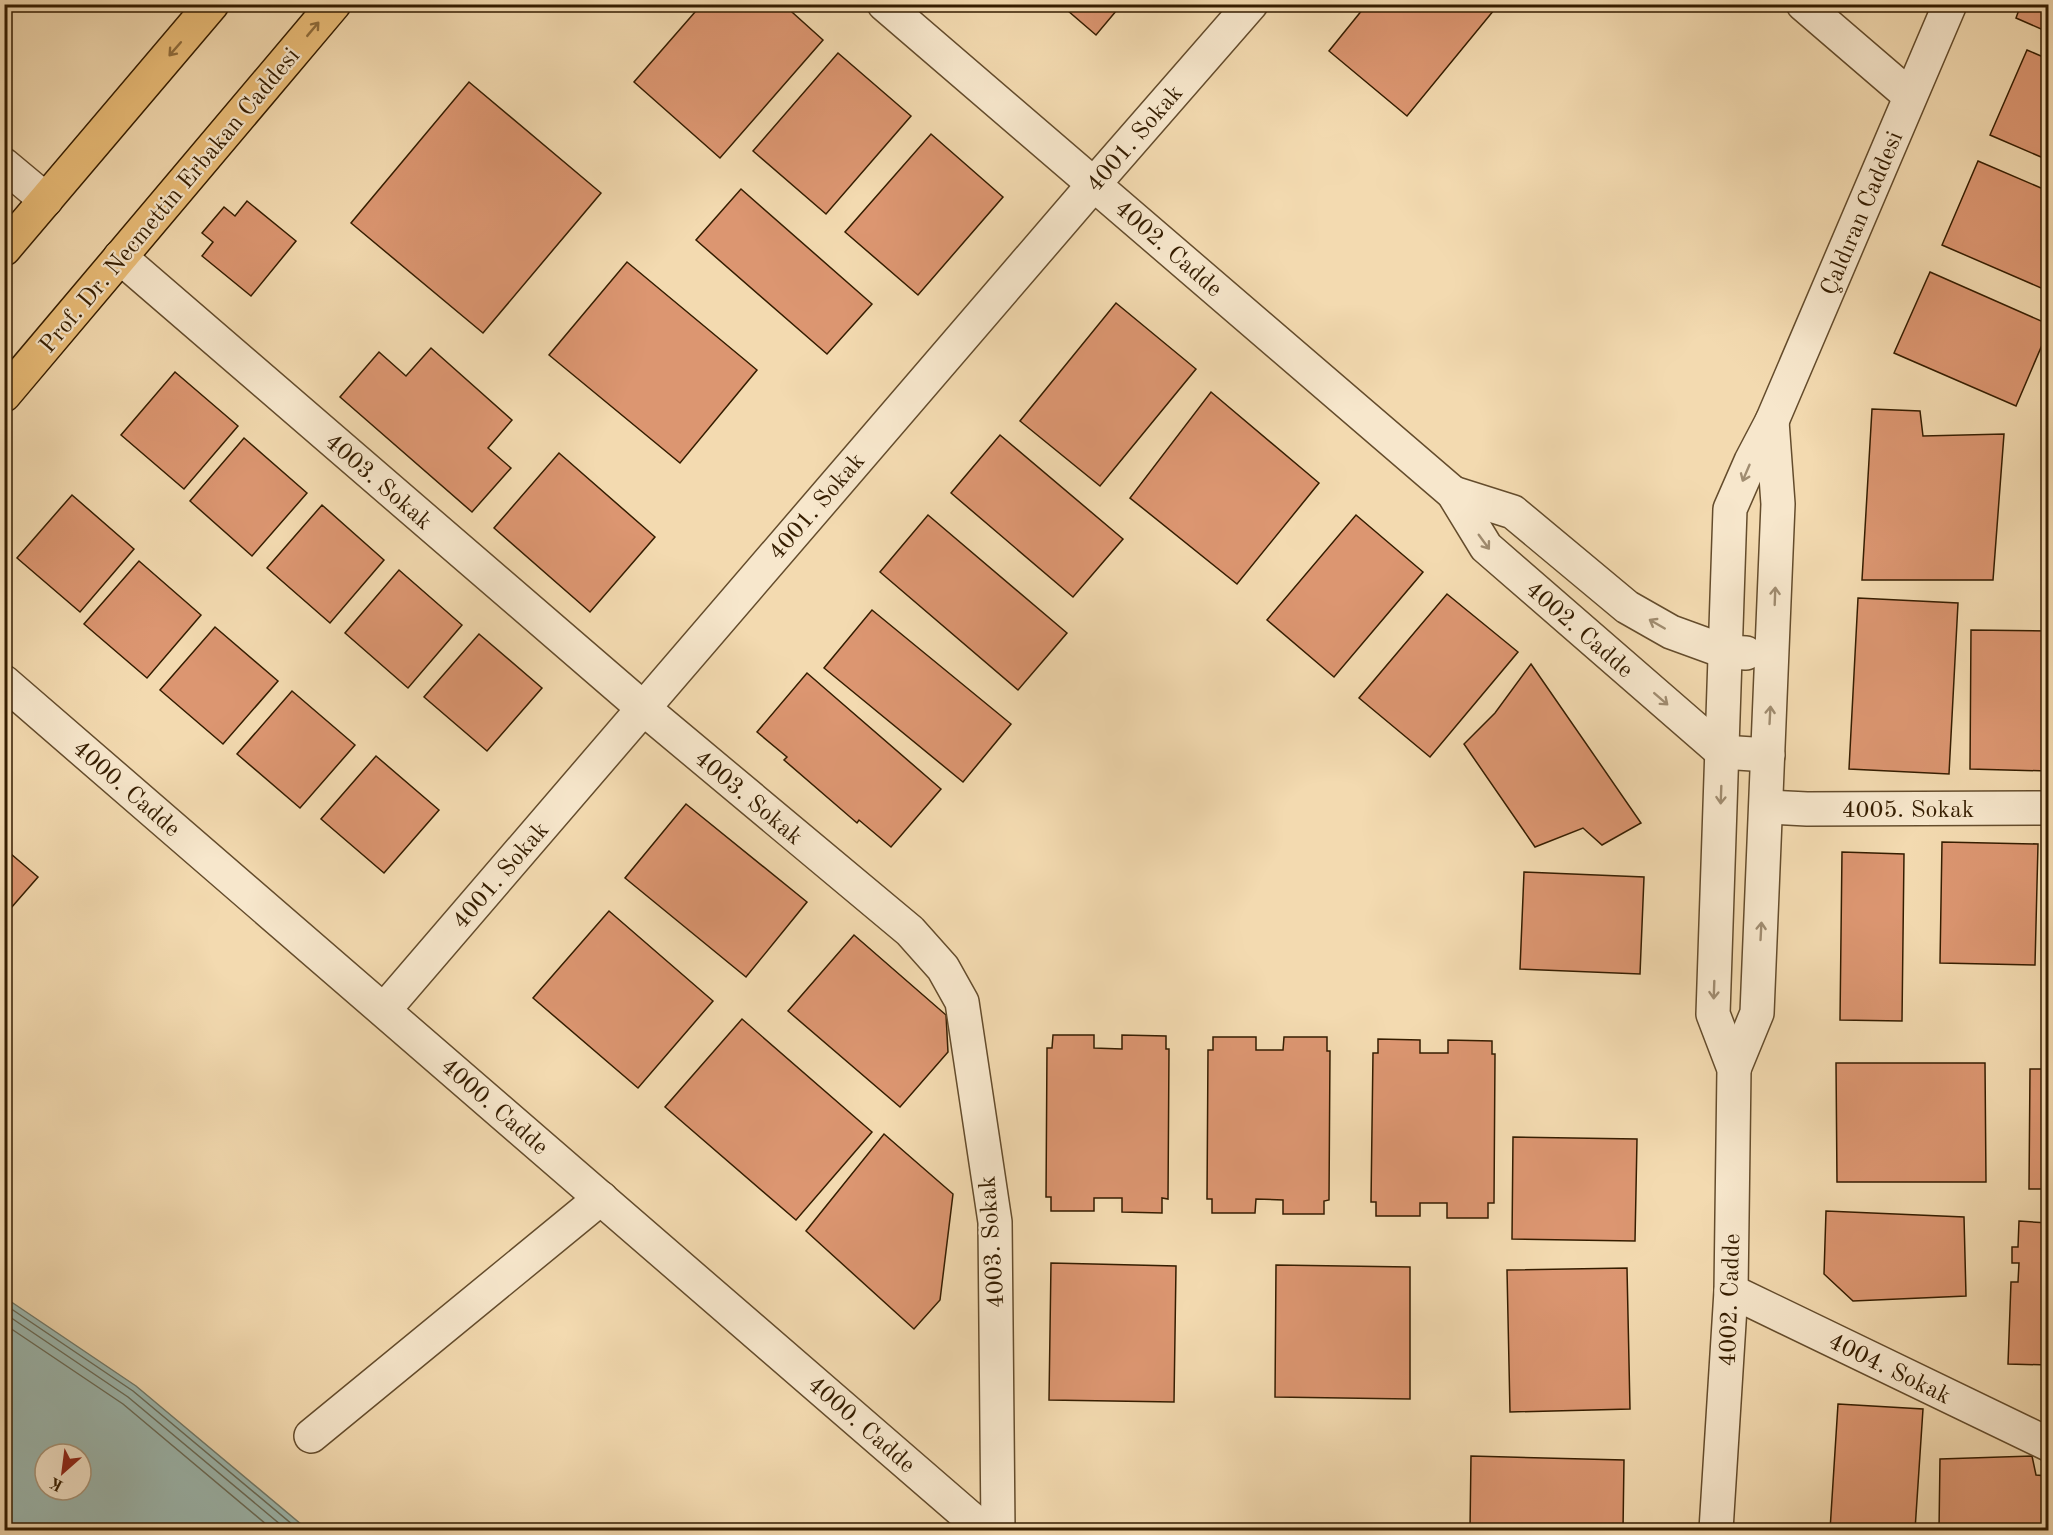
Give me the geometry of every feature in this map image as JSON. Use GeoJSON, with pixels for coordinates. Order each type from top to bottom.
{"type":"FeatureCollection","features":[{"type":"Feature","properties":{"kind":"main road"},"geometry":{"type":"LineString","coordinates":[[4,249],[212,4]]}},
{"type":"Feature","properties":{"kind":"main road","name":"Prof. Dr. Necmettin Erbakan Caddesi"},"geometry":{"type":"LineString","coordinates":[[4,395],[334,4]]}},
{"type":"Feature","properties":{"kind":"street","name":"4002. Cadde"},"geometry":{"type":"LineString","coordinates":[[884,4],[1453,493],[1486,547],[1722,752]]}},
{"type":"Feature","properties":{"kind":"street","name":"4001. Sokak"},"geometry":{"type":"LineString","coordinates":[[384,1010],[1251,4]]}},
{"type":"Feature","properties":{"kind":"street"},"geometry":{"type":"LineString","coordinates":[[1803,4],[1910,96]]}},
{"type":"Feature","properties":{"kind":"street","name":"Çaldıran Caddesi"},"geometry":{"type":"LineString","coordinates":[[1725,652],[1730,509],[1772,421],[1950,4]]}},
{"type":"Feature","properties":{"kind":"street"},"geometry":{"type":"LineString","coordinates":[[4,165],[46,200]]}},
{"type":"Feature","properties":{"kind":"street","name":"4003. Sokak"},"geometry":{"type":"LineString","coordinates":[[120,257],[643,708],[910,931],[943,968],[962,1002],[995,1222],[998,1530]]}},
{"type":"Feature","properties":{"kind":"street","name":"Çaldıran Caddesi"},"geometry":{"type":"LineString","coordinates":[[1772,421],[1778,504],[1773,655]]}},
{"type":"Feature","properties":{"kind":"street","name":"4002. Cadde"},"geometry":{"type":"LineString","coordinates":[[1453,493],[1513,512],[1627,606],[1671,632],[1725,652],[1773,655],[1757,1013],[1734,1069],[1731,1292],[1716,1530]]}},
{"type":"Feature","properties":{"kind":"street","name":"4002. Cadde"},"geometry":{"type":"LineString","coordinates":[[1725,652],[1713,1014],[1734,1069]]}},
{"type":"Feature","properties":{"kind":"street","name":"4000. Cadde"},"geometry":{"type":"LineString","coordinates":[[4,682],[984,1530]]}},
{"type":"Feature","properties":{"kind":"street"},"geometry":{"type":"LineString","coordinates":[[1722,752],[1768,755]]}},
{"type":"Feature","properties":{"kind":"street","name":"4005. Sokak"},"geometry":{"type":"LineString","coordinates":[[1767,807],[1807,809],[2049,808]]}},
{"type":"Feature","properties":{"kind":"street"},"geometry":{"type":"LineString","coordinates":[[310,1436],[601,1198]]}},
{"type":"Feature","properties":{"kind":"street","name":"4004. Sokak"},"geometry":{"type":"LineString","coordinates":[[1731,1292],[2049,1444]]}},
{"type":"Feature","properties":{"kind":"water"},"geometry":{"type":"Polygon","coordinates":[[[4,1297],[136,1386],[308,1530],[5,1530],[4,1297]]]}},
{"type":"Feature","properties":{"kind":"building"},"geometry":{"type":"Polygon","coordinates":[[[702,4],[783,4],[823,40],[720,158],[634,82],[702,4]]]}},
{"type":"Feature","properties":{"kind":"building"},"geometry":{"type":"Polygon","coordinates":[[[1060,4],[1122,4],[1096,35],[1060,4]]]}},
{"type":"Feature","properties":{"kind":"building"},"geometry":{"type":"Polygon","coordinates":[[[1367,4],[1499,4],[1407,116],[1329,51],[1367,4]]]}},
{"type":"Feature","properties":{"kind":"building"},"geometry":{"type":"Polygon","coordinates":[[[2021,4],[2048,4],[2048,32],[2016,18],[2021,4]]]}},
{"type":"Feature","properties":{"kind":"building"},"geometry":{"type":"Polygon","coordinates":[[[2027,50],[2048,59],[2048,160],[1990,135],[2027,50]]]}},
{"type":"Feature","properties":{"kind":"building"},"geometry":{"type":"Polygon","coordinates":[[[838,53],[911,116],[826,214],[753,151],[838,53]]]}},
{"type":"Feature","properties":{"kind":"building"},"geometry":{"type":"Polygon","coordinates":[[[469,82],[601,193],[483,333],[351,223],[469,82]]]}},
{"type":"Feature","properties":{"kind":"building"},"geometry":{"type":"Polygon","coordinates":[[[931,134],[1003,197],[918,295],[845,232],[931,134]]]}},
{"type":"Feature","properties":{"kind":"building"},"geometry":{"type":"Polygon","coordinates":[[[1978,161],[2048,191],[2048,291],[1942,245],[1978,161]]]}},
{"type":"Feature","properties":{"kind":"building"},"geometry":{"type":"Polygon","coordinates":[[[741,189],[872,304],[827,354],[696,240],[741,189]]]}},
{"type":"Feature","properties":{"kind":"building"},"geometry":{"type":"Polygon","coordinates":[[[247,201],[296,241],[251,296],[202,256],[213,242],[202,233],[224,207],[235,216],[247,201]]]}},
{"type":"Feature","properties":{"kind":"building"},"geometry":{"type":"Polygon","coordinates":[[[627,262],[757,370],[680,463],[549,355],[627,262]]]}},
{"type":"Feature","properties":{"kind":"building"},"geometry":{"type":"Polygon","coordinates":[[[1930,272],[2048,324],[2048,331],[2016,406],[1894,353],[1930,272]]]}},
{"type":"Feature","properties":{"kind":"building"},"geometry":{"type":"Polygon","coordinates":[[[1116,303],[1196,369],[1100,486],[1020,421],[1116,303]]]}},
{"type":"Feature","properties":{"kind":"building"},"geometry":{"type":"Polygon","coordinates":[[[431,348],[512,420],[488,448],[511,468],[472,512],[340,397],[379,352],[406,376],[431,348]]]}},
{"type":"Feature","properties":{"kind":"building"},"geometry":{"type":"Polygon","coordinates":[[[175,372],[238,426],[184,489],[121,435],[175,372]]]}},
{"type":"Feature","properties":{"kind":"building"},"geometry":{"type":"Polygon","coordinates":[[[1211,392],[1319,483],[1237,584],[1130,498],[1211,392]]]}},
{"type":"Feature","properties":{"kind":"building"},"geometry":{"type":"Polygon","coordinates":[[[1872,409],[1920,411],[1923,436],[2004,434],[1993,580],[1862,580],[1872,409]]]}},
{"type":"Feature","properties":{"kind":"building"},"geometry":{"type":"Polygon","coordinates":[[[1000,435],[1123,539],[1073,597],[951,493],[1000,435]]]}},
{"type":"Feature","properties":{"kind":"building"},"geometry":{"type":"Polygon","coordinates":[[[244,438],[307,493],[252,556],[190,501],[244,438]]]}},
{"type":"Feature","properties":{"kind":"building"},"geometry":{"type":"Polygon","coordinates":[[[559,453],[655,537],[590,612],[494,528],[559,453]]]}},
{"type":"Feature","properties":{"kind":"building"},"geometry":{"type":"Polygon","coordinates":[[[72,495],[134,549],[80,612],[17,558],[72,495]]]}},
{"type":"Feature","properties":{"kind":"building"},"geometry":{"type":"Polygon","coordinates":[[[322,505],[384,560],[330,623],[267,568],[322,505]]]}},
{"type":"Feature","properties":{"kind":"building"},"geometry":{"type":"Polygon","coordinates":[[[928,515],[1067,633],[1018,690],[880,572],[928,515]]]}},
{"type":"Feature","properties":{"kind":"building"},"geometry":{"type":"Polygon","coordinates":[[[1356,515],[1423,572],[1334,677],[1267,620],[1356,515]]]}},
{"type":"Feature","properties":{"kind":"building"},"geometry":{"type":"Polygon","coordinates":[[[139,561],[201,615],[147,678],[84,624],[139,561]]]}},
{"type":"Feature","properties":{"kind":"building"},"geometry":{"type":"Polygon","coordinates":[[[399,570],[462,625],[408,688],[345,633],[399,570]]]}},
{"type":"Feature","properties":{"kind":"building"},"geometry":{"type":"Polygon","coordinates":[[[1447,594],[1518,652],[1430,757],[1359,698],[1447,594]]]}},
{"type":"Feature","properties":{"kind":"building"},"geometry":{"type":"Polygon","coordinates":[[[1858,598],[1958,603],[1949,774],[1849,769],[1858,598]]]}},
{"type":"Feature","properties":{"kind":"building"},"geometry":{"type":"Polygon","coordinates":[[[872,610],[1011,724],[963,782],[824,668],[872,610]]]}},
{"type":"Feature","properties":{"kind":"building"},"geometry":{"type":"Polygon","coordinates":[[[215,627],[278,681],[223,744],[160,690],[215,627]]]}},
{"type":"Feature","properties":{"kind":"building"},"geometry":{"type":"Polygon","coordinates":[[[1971,630],[2048,631],[2048,771],[1970,769],[1971,630]]]}},
{"type":"Feature","properties":{"kind":"building"},"geometry":{"type":"Polygon","coordinates":[[[479,634],[542,688],[487,751],[424,697],[479,634]]]}},
{"type":"Feature","properties":{"kind":"building"},"geometry":{"type":"Polygon","coordinates":[[[1531,664],[1641,823],[1602,845],[1583,828],[1535,847],[1464,744],[1495,713],[1531,664]]]}},
{"type":"Feature","properties":{"kind":"building"},"geometry":{"type":"Polygon","coordinates":[[[807,673],[941,789],[891,847],[859,820],[857,823],[784,760],[787,757],[757,732],[807,673]]]}},
{"type":"Feature","properties":{"kind":"building"},"geometry":{"type":"Polygon","coordinates":[[[292,691],[355,745],[300,808],[237,754],[292,691]]]}},
{"type":"Feature","properties":{"kind":"building"},"geometry":{"type":"Polygon","coordinates":[[[376,756],[439,810],[384,873],[321,819],[376,756]]]}},
{"type":"Feature","properties":{"kind":"building"},"geometry":{"type":"Polygon","coordinates":[[[686,804],[807,902],[746,977],[625,878],[686,804]]]}},
{"type":"Feature","properties":{"kind":"building"},"geometry":{"type":"Polygon","coordinates":[[[1942,842],[2038,844],[2035,965],[1940,963],[1942,842]]]}},
{"type":"Feature","properties":{"kind":"building"},"geometry":{"type":"Polygon","coordinates":[[[4,848],[38,877],[4,916],[4,848]]]}},
{"type":"Feature","properties":{"kind":"building"},"geometry":{"type":"Polygon","coordinates":[[[1842,852],[1904,854],[1902,1021],[1840,1020],[1842,852]]]}},
{"type":"Feature","properties":{"kind":"building"},"geometry":{"type":"Polygon","coordinates":[[[1524,872],[1644,877],[1640,974],[1520,969],[1524,872]]]}},
{"type":"Feature","properties":{"kind":"building"},"geometry":{"type":"Polygon","coordinates":[[[609,911],[713,1001],[638,1088],[533,998],[609,911]]]}},
{"type":"Feature","properties":{"kind":"building"},"geometry":{"type":"Polygon","coordinates":[[[854,935],[946,1015],[948,1052],[900,1107],[788,1011],[854,935]]]}},
{"type":"Feature","properties":{"kind":"building"},"geometry":{"type":"Polygon","coordinates":[[[742,1019],[872,1132],[796,1220],[665,1107],[742,1019]]]}},
{"type":"Feature","properties":{"kind":"building"},"geometry":{"type":"Polygon","coordinates":[[[1053,1035],[1094,1035],[1094,1048],[1122,1049],[1122,1035],[1166,1036],[1166,1049],[1169,1049],[1168,1199],[1162,1198],[1162,1213],[1122,1212],[1122,1198],[1094,1198],[1094,1211],[1051,1211],[1051,1197],[1046,1197],[1047,1048],[1052,1048],[1053,1035]]]}},
{"type":"Feature","properties":{"kind":"building"},"geometry":{"type":"Polygon","coordinates":[[[1213,1037],[1256,1037],[1256,1050],[1283,1050],[1284,1037],[1327,1037],[1327,1051],[1330,1051],[1329,1200],[1324,1201],[1324,1214],[1283,1214],[1283,1200],[1256,1199],[1255,1213],[1212,1213],[1212,1199],[1207,1199],[1208,1050],[1213,1050],[1213,1037]]]}},
{"type":"Feature","properties":{"kind":"building"},"geometry":{"type":"Polygon","coordinates":[[[1378,1039],[1420,1040],[1420,1053],[1448,1053],[1448,1040],[1492,1041],[1492,1054],[1495,1054],[1494,1203],[1488,1203],[1488,1218],[1447,1218],[1447,1203],[1420,1203],[1420,1216],[1376,1216],[1376,1202],[1371,1202],[1373,1053],[1378,1053],[1378,1039]]]}},
{"type":"Feature","properties":{"kind":"building"},"geometry":{"type":"Polygon","coordinates":[[[1836,1063],[1985,1063],[1986,1182],[1837,1182],[1836,1063]]]}},
{"type":"Feature","properties":{"kind":"building"},"geometry":{"type":"Polygon","coordinates":[[[2030,1069],[2048,1069],[2048,1189],[2029,1189],[2030,1069]]]}},
{"type":"Feature","properties":{"kind":"building"},"geometry":{"type":"Polygon","coordinates":[[[884,1134],[953,1194],[940,1300],[914,1329],[806,1231],[884,1134]]]}},
{"type":"Feature","properties":{"kind":"building"},"geometry":{"type":"Polygon","coordinates":[[[1513,1137],[1637,1139],[1635,1241],[1512,1239],[1513,1137]]]}},
{"type":"Feature","properties":{"kind":"building"},"geometry":{"type":"Polygon","coordinates":[[[1826,1211],[1964,1217],[1966,1296],[1853,1301],[1824,1274],[1826,1211]]]}},
{"type":"Feature","properties":{"kind":"building"},"geometry":{"type":"Polygon","coordinates":[[[2019,1221],[2048,1223],[2048,1365],[2008,1364],[2011,1282],[2018,1282],[2019,1263],[2012,1263],[2012,1247],[2018,1247],[2019,1221]]]}},
{"type":"Feature","properties":{"kind":"building"},"geometry":{"type":"Polygon","coordinates":[[[1051,1263],[1176,1266],[1174,1402],[1049,1400],[1051,1263]]]}},
{"type":"Feature","properties":{"kind":"building"},"geometry":{"type":"Polygon","coordinates":[[[1276,1265],[1410,1267],[1410,1399],[1275,1397],[1276,1265]]]}},
{"type":"Feature","properties":{"kind":"building"},"geometry":{"type":"Polygon","coordinates":[[[1627,1268],[1630,1409],[1510,1412],[1507,1270],[1627,1268]]]}},
{"type":"Feature","properties":{"kind":"building"},"geometry":{"type":"Polygon","coordinates":[[[1838,1404],[1923,1409],[1915,1530],[1830,1530],[1838,1404]]]}},
{"type":"Feature","properties":{"kind":"building"},"geometry":{"type":"Polygon","coordinates":[[[1471,1456],[1624,1460],[1623,1530],[1470,1530],[1471,1456]]]}},
{"type":"Feature","properties":{"kind":"building"},"geometry":{"type":"Polygon","coordinates":[[[2032,1456],[2036,1475],[2048,1476],[2048,1530],[1939,1530],[1940,1459],[2032,1456]]]}}]}
